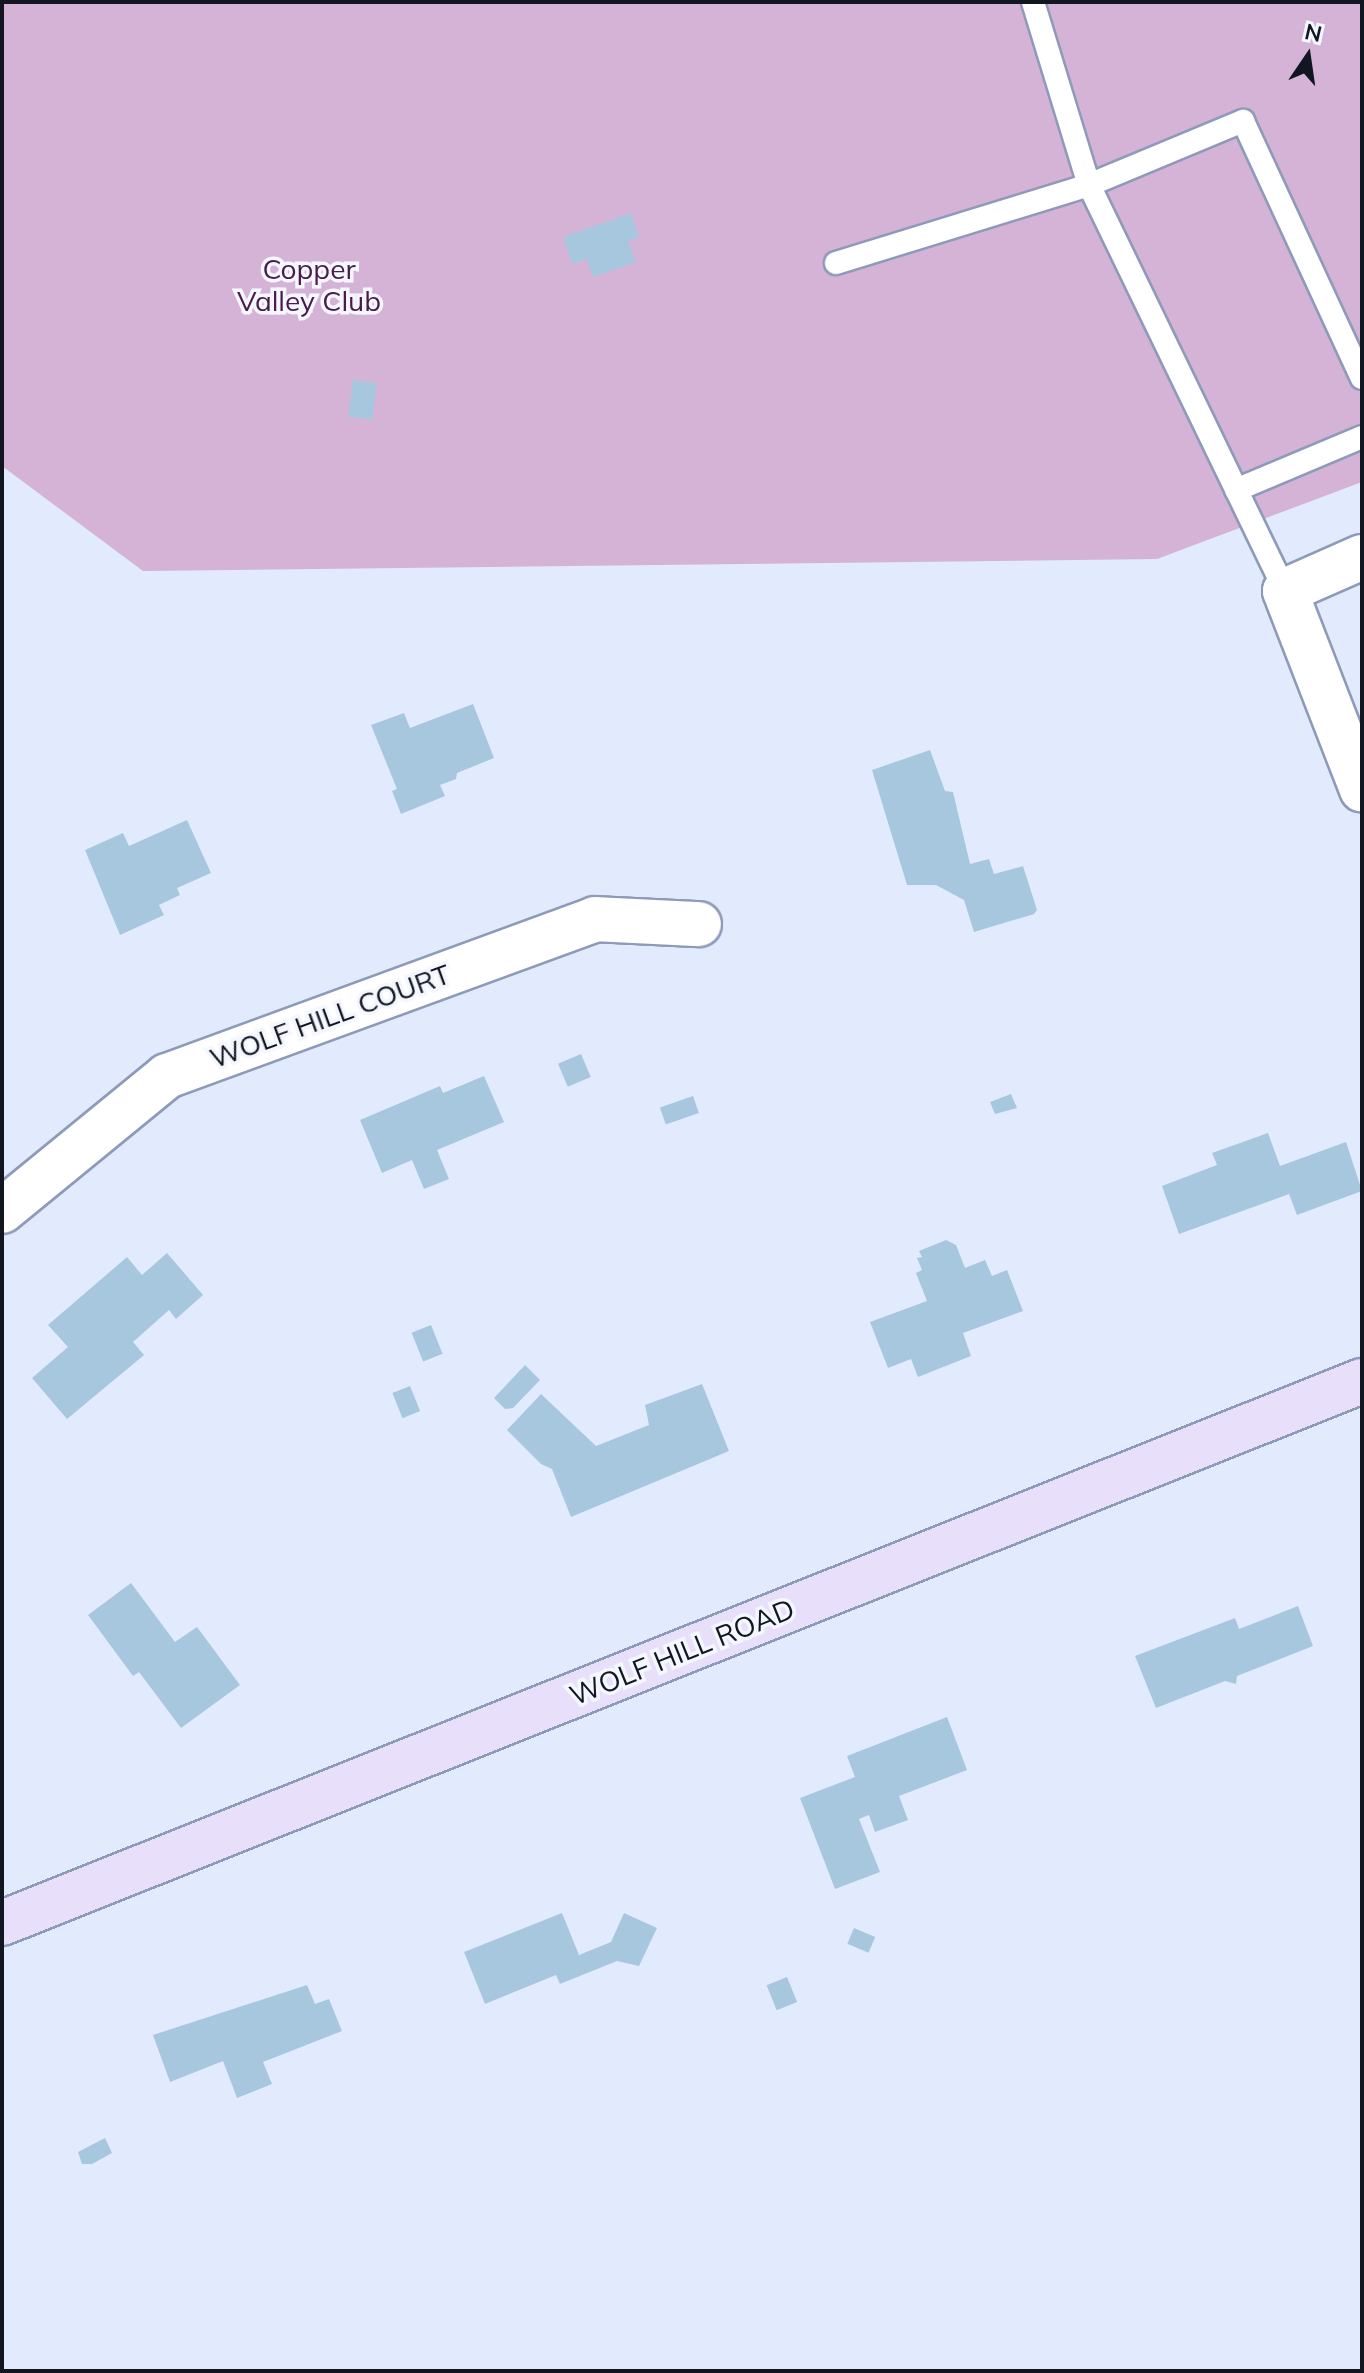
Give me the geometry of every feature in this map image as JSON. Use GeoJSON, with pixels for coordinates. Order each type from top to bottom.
{"type":"FeatureCollection","features":[{"type":"Feature","properties":{"kind":"street"},"geometry":{"type":"LineString","coordinates":[[1362,557],[1285,591],[1362,790]]}},
{"type":"Feature","properties":{"kind":"street","name":"WOLF HILL COURT"},"geometry":{"type":"LineString","coordinates":[[2,1211],[167,1076],[595,919],[699,924]]}},
{"type":"Feature","properties":{"kind":"street","name":"WOLF HILL ROAD"},"geometry":{"type":"LineString","coordinates":[[2,1923],[1362,1381]]}},
{"type":"Feature","properties":{"kind":"lane"},"geometry":{"type":"LineString","coordinates":[[1033,2],[1089,185],[1285,591]]}},
{"type":"Feature","properties":{"kind":"lane"},"geometry":{"type":"LineString","coordinates":[[836,263],[1089,185],[1243,121],[1362,378]]}},
{"type":"Feature","properties":{"kind":"lane"},"geometry":{"type":"LineString","coordinates":[[1236,490],[1362,437]]}},
{"type":"Feature","properties":{"kind":"green space","name":"Copper Valley Club"},"geometry":{"type":"Polygon","coordinates":[[[2,2],[1362,2],[1362,482],[1157,559],[143,571],[2,466],[2,2]]]}},
{"type":"Feature","properties":{"kind":"building"},"geometry":{"type":"Polygon","coordinates":[[[631,213],[639,237],[628,241],[636,262],[593,277],[587,259],[572,264],[563,237],[631,213]]]}},
{"type":"Feature","properties":{"kind":"building"},"geometry":{"type":"Polygon","coordinates":[[[353,380],[377,383],[372,420],[348,417],[353,380]]]}},
{"type":"Feature","properties":{"kind":"building"},"geometry":{"type":"Polygon","coordinates":[[[473,704],[494,758],[457,773],[456,779],[440,785],[445,796],[401,814],[392,791],[397,789],[371,725],[404,713],[410,728],[473,704]]]}},
{"type":"Feature","properties":{"kind":"building"},"geometry":{"type":"Polygon","coordinates":[[[930,750],[945,791],[953,792],[970,864],[989,859],[994,874],[1023,866],[1037,910],[1034,914],[974,932],[964,900],[936,885],[907,885],[872,770],[930,750]]]}},
{"type":"Feature","properties":{"kind":"building"},"geometry":{"type":"Polygon","coordinates":[[[187,820],[211,873],[177,888],[180,895],[159,905],[164,915],[120,935],[85,850],[123,833],[129,846],[187,820]]]}},
{"type":"Feature","properties":{"kind":"building"},"geometry":{"type":"Polygon","coordinates":[[[581,1054],[591,1077],[568,1087],[558,1064],[581,1054]]]}},
{"type":"Feature","properties":{"kind":"building"},"geometry":{"type":"Polygon","coordinates":[[[484,1076],[504,1122],[437,1150],[449,1179],[424,1189],[412,1160],[382,1173],[360,1120],[440,1086],[443,1093],[484,1076]]]}},
{"type":"Feature","properties":{"kind":"building"},"geometry":{"type":"Polygon","coordinates":[[[1011,1094],[1017,1108],[995,1114],[990,1102],[1011,1094]]]}},
{"type":"Feature","properties":{"kind":"building"},"geometry":{"type":"Polygon","coordinates":[[[693,1096],[699,1113],[666,1124],[660,1107],[693,1096]]]}},
{"type":"Feature","properties":{"kind":"building"},"geometry":{"type":"Polygon","coordinates":[[[1268,1133],[1280,1166],[1346,1142],[1362,1191],[1297,1215],[1289,1194],[1179,1234],[1162,1186],[1217,1165],[1212,1153],[1268,1133]]]}},
{"type":"Feature","properties":{"kind":"building"},"geometry":{"type":"Polygon","coordinates":[[[946,1240],[956,1245],[965,1268],[985,1260],[992,1276],[1007,1270],[1023,1311],[963,1333],[971,1356],[918,1377],[911,1359],[888,1368],[870,1322],[927,1301],[916,1273],[922,1270],[917,1258],[922,1257],[919,1251],[946,1240]]]}},
{"type":"Feature","properties":{"kind":"building"},"geometry":{"type":"Polygon","coordinates":[[[167,1253],[203,1295],[176,1319],[169,1310],[133,1342],[144,1355],[67,1419],[32,1378],[68,1347],[48,1325],[127,1257],[142,1275],[167,1253]]]}},
{"type":"Feature","properties":{"kind":"building"},"geometry":{"type":"Polygon","coordinates":[[[431,1325],[443,1354],[423,1362],[412,1333],[431,1325]]]}},
{"type":"Feature","properties":{"kind":"building"},"geometry":{"type":"Polygon","coordinates":[[[525,1365],[540,1380],[513,1408],[505,1409],[494,1398],[525,1365]]]}},
{"type":"Feature","properties":{"kind":"building"},"geometry":{"type":"Polygon","coordinates":[[[702,1384],[729,1451],[571,1517],[552,1469],[541,1464],[507,1430],[541,1394],[596,1446],[649,1425],[645,1405],[702,1384]]]}},
{"type":"Feature","properties":{"kind":"building"},"geometry":{"type":"Polygon","coordinates":[[[410,1386],[420,1411],[402,1418],[392,1393],[410,1386]]]}},
{"type":"Feature","properties":{"kind":"building"},"geometry":{"type":"Polygon","coordinates":[[[131,1583],[175,1642],[197,1627],[240,1685],[181,1728],[139,1672],[133,1676],[88,1615],[131,1583]]]}},
{"type":"Feature","properties":{"kind":"building"},"geometry":{"type":"Polygon","coordinates":[[[1298,1606],[1313,1646],[1237,1676],[1236,1684],[1225,1681],[1156,1708],[1135,1656],[1235,1618],[1239,1629],[1298,1606]]]}},
{"type":"Feature","properties":{"kind":"building"},"geometry":{"type":"Polygon","coordinates":[[[947,1717],[967,1770],[899,1796],[908,1820],[875,1832],[869,1815],[859,1819],[880,1872],[835,1889],[800,1798],[855,1777],[847,1756],[947,1717]]]}},
{"type":"Feature","properties":{"kind":"building"},"geometry":{"type":"Polygon","coordinates":[[[562,1913],[579,1955],[611,1942],[624,1913],[657,1928],[639,1966],[617,1961],[560,1984],[556,1975],[485,2004],[464,1952],[562,1913]]]}},
{"type":"Feature","properties":{"kind":"building"},"geometry":{"type":"Polygon","coordinates":[[[854,1928],[875,1937],[869,1953],[847,1944],[854,1928]]]}},
{"type":"Feature","properties":{"kind":"building"},"geometry":{"type":"Polygon","coordinates":[[[787,1977],[797,2002],[777,2010],[767,1985],[787,1977]]]}},
{"type":"Feature","properties":{"kind":"building"},"geometry":{"type":"Polygon","coordinates":[[[307,1985],[315,2004],[329,1999],[342,2031],[263,2062],[272,2084],[237,2098],[223,2061],[170,2082],[153,2035],[307,1985]]]}},
{"type":"Feature","properties":{"kind":"building"},"geometry":{"type":"Polygon","coordinates":[[[105,2138],[112,2153],[92,2164],[82,2164],[78,2152],[105,2138]]]}}]}
